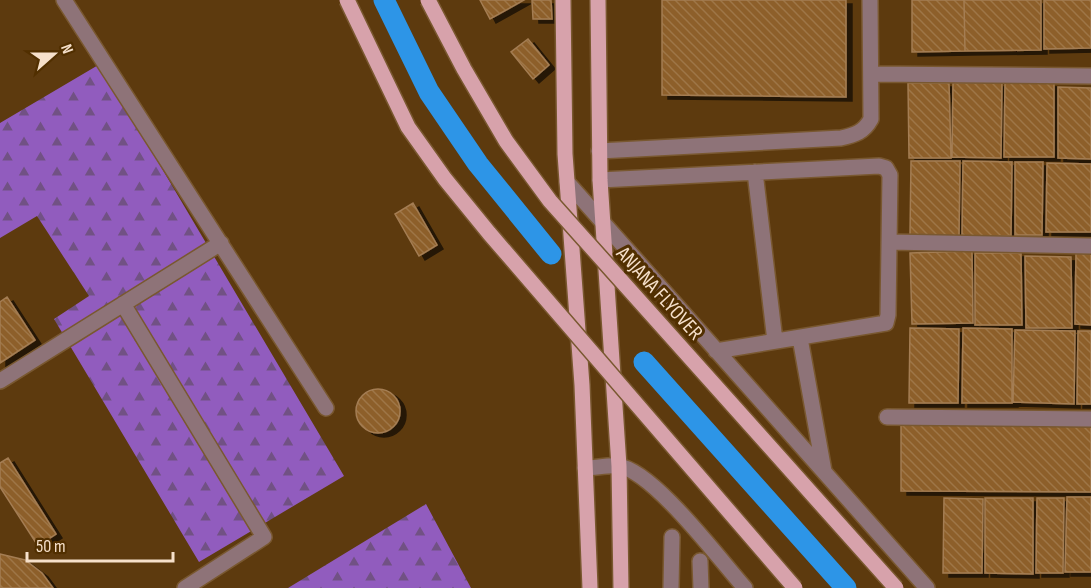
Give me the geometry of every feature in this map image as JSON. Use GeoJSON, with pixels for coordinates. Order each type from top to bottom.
{"type":"FeatureCollection","features":[{"type":"Feature","properties":{"kind":"main road"},"geometry":{"type":"LineString","coordinates":[[347,0],[408,127],[445,179],[795,588]]}},
{"type":"Feature","properties":{"kind":"main road","name":"ANJANA FLYOVER"},"geometry":{"type":"LineString","coordinates":[[428,0],[464,69],[506,141],[550,201],[896,588]]}},
{"type":"Feature","properties":{"kind":"main road"},"geometry":{"type":"LineString","coordinates":[[563,0],[565,154],[582,385],[590,588]]}},
{"type":"Feature","properties":{"kind":"main road"},"geometry":{"type":"LineString","coordinates":[[598,0],[600,180],[619,466],[621,588]]}},
{"type":"Feature","properties":{"kind":"street"},"geometry":{"type":"LineString","coordinates":[[64,0],[326,408]]}},
{"type":"Feature","properties":{"kind":"street"},"geometry":{"type":"LineString","coordinates":[[600,151],[841,138],[857,134],[866,128],[871,119],[870,0]]}},
{"type":"Feature","properties":{"kind":"street"},"geometry":{"type":"LineString","coordinates":[[871,74],[1091,76]]}},
{"type":"Feature","properties":{"kind":"street"},"geometry":{"type":"LineString","coordinates":[[600,180],[879,166],[886,168],[890,175],[886,323],[716,351]]}},
{"type":"Feature","properties":{"kind":"street"},"geometry":{"type":"LineString","coordinates":[[755,172],[775,341]]}},
{"type":"Feature","properties":{"kind":"street"},"geometry":{"type":"LineString","coordinates":[[567,182],[927,588]]}},
{"type":"Feature","properties":{"kind":"street"},"geometry":{"type":"LineString","coordinates":[[889,242],[1091,246]]}},
{"type":"Feature","properties":{"kind":"street"},"geometry":{"type":"LineString","coordinates":[[0,381],[220,243]]}},
{"type":"Feature","properties":{"kind":"street"},"geometry":{"type":"LineString","coordinates":[[123,304],[264,537],[185,588]]}},
{"type":"Feature","properties":{"kind":"street"},"geometry":{"type":"LineString","coordinates":[[800,338],[824,472]]}},
{"type":"Feature","properties":{"kind":"street"},"geometry":{"type":"LineString","coordinates":[[888,417],[1091,419]]}},
{"type":"Feature","properties":{"kind":"street"},"geometry":{"type":"LineString","coordinates":[[585,468],[619,466],[640,475],[662,493],[745,588]]}},
{"type":"Feature","properties":{"kind":"street"},"geometry":{"type":"LineString","coordinates":[[671,588],[672,537]]}},
{"type":"Feature","properties":{"kind":"street"},"geometry":{"type":"LineString","coordinates":[[700,561],[701,588]]}},
{"type":"Feature","properties":{"kind":"green space"},"geometry":{"type":"Polygon","coordinates":[[[100,64],[344,476],[199,562],[54,319],[89,296],[37,216],[0,238],[0,123],[100,64]]]}},
{"type":"Feature","properties":{"kind":"green space"},"geometry":{"type":"Polygon","coordinates":[[[426,504],[471,588],[288,588],[426,504]]]}},
{"type":"Feature","properties":{"kind":"building"},"geometry":{"type":"Polygon","coordinates":[[[480,0],[524,0],[490,19],[480,0]]]}},
{"type":"Feature","properties":{"kind":"building"},"geometry":{"type":"Polygon","coordinates":[[[532,0],[551,0],[552,19],[533,19],[532,0]]]}},
{"type":"Feature","properties":{"kind":"building"},"geometry":{"type":"Polygon","coordinates":[[[662,0],[846,0],[846,97],[662,95],[662,0]]]}},
{"type":"Feature","properties":{"kind":"building"},"geometry":{"type":"Polygon","coordinates":[[[912,0],[964,0],[965,51],[912,52],[912,0]]]}},
{"type":"Feature","properties":{"kind":"building"},"geometry":{"type":"Polygon","coordinates":[[[964,0],[1041,0],[1041,50],[965,51],[964,0]]]}},
{"type":"Feature","properties":{"kind":"building"},"geometry":{"type":"Polygon","coordinates":[[[1044,0],[1091,0],[1091,48],[1044,49],[1044,0]]]}},
{"type":"Feature","properties":{"kind":"building"},"geometry":{"type":"Polygon","coordinates":[[[528,39],[549,65],[533,79],[511,52],[528,39]]]}},
{"type":"Feature","properties":{"kind":"building"},"geometry":{"type":"Polygon","coordinates":[[[1005,82],[1054,83],[1054,157],[1004,157],[1005,82]]]}},
{"type":"Feature","properties":{"kind":"building"},"geometry":{"type":"Polygon","coordinates":[[[908,83],[949,83],[951,158],[909,158],[908,83]]]}},
{"type":"Feature","properties":{"kind":"building"},"geometry":{"type":"Polygon","coordinates":[[[953,83],[1002,83],[1001,158],[952,157],[953,83]]]}},
{"type":"Feature","properties":{"kind":"building"},"geometry":{"type":"Polygon","coordinates":[[[1058,87],[1091,88],[1091,159],[1058,158],[1058,87]]]}},
{"type":"Feature","properties":{"kind":"building"},"geometry":{"type":"Polygon","coordinates":[[[911,161],[960,161],[959,236],[910,235],[911,161]]]}},
{"type":"Feature","properties":{"kind":"building"},"geometry":{"type":"Polygon","coordinates":[[[963,161],[1012,162],[1011,236],[962,236],[963,161]]]}},
{"type":"Feature","properties":{"kind":"building"},"geometry":{"type":"Polygon","coordinates":[[[1015,162],[1043,162],[1042,235],[1015,235],[1015,162]]]}},
{"type":"Feature","properties":{"kind":"building"},"geometry":{"type":"Polygon","coordinates":[[[1047,163],[1091,164],[1091,232],[1046,232],[1047,163]]]}},
{"type":"Feature","properties":{"kind":"building"},"geometry":{"type":"Polygon","coordinates":[[[413,203],[437,245],[419,256],[395,214],[413,203]]]}},
{"type":"Feature","properties":{"kind":"building"},"geometry":{"type":"Polygon","coordinates":[[[972,251],[973,323],[912,324],[910,253],[972,251]]]}},
{"type":"Feature","properties":{"kind":"building"},"geometry":{"type":"Polygon","coordinates":[[[1076,252],[1091,252],[1091,325],[1075,324],[1076,252]]]}},
{"type":"Feature","properties":{"kind":"building"},"geometry":{"type":"Polygon","coordinates":[[[975,253],[1021,253],[1022,325],[975,325],[975,253]]]}},
{"type":"Feature","properties":{"kind":"building"},"geometry":{"type":"Polygon","coordinates":[[[1025,256],[1071,257],[1072,328],[1026,328],[1025,256]]]}},
{"type":"Feature","properties":{"kind":"building"},"geometry":{"type":"Polygon","coordinates":[[[7,297],[35,340],[0,363],[0,302],[7,297]]]}},
{"type":"Feature","properties":{"kind":"building"},"geometry":{"type":"Polygon","coordinates":[[[910,328],[959,329],[958,403],[909,403],[910,328]]]}},
{"type":"Feature","properties":{"kind":"building"},"geometry":{"type":"Polygon","coordinates":[[[963,328],[1012,329],[1012,403],[962,403],[963,328]]]}},
{"type":"Feature","properties":{"kind":"building"},"geometry":{"type":"Polygon","coordinates":[[[1015,330],[1075,331],[1074,404],[1013,402],[1015,330]]]}},
{"type":"Feature","properties":{"kind":"building"},"geometry":{"type":"Polygon","coordinates":[[[1078,331],[1091,331],[1091,404],[1077,404],[1078,331]]]}},
{"type":"Feature","properties":{"kind":"building"},"geometry":{"type":"Polygon","coordinates":[[[378,389],[393,396],[400,411],[393,426],[378,433],[363,426],[356,411],[363,396],[378,389]]]}},
{"type":"Feature","properties":{"kind":"building"},"geometry":{"type":"Polygon","coordinates":[[[901,421],[1091,423],[1091,492],[901,491],[901,421]]]}},
{"type":"Feature","properties":{"kind":"building"},"geometry":{"type":"Polygon","coordinates":[[[8,458],[56,534],[38,546],[0,487],[0,463],[8,458]]]}},
{"type":"Feature","properties":{"kind":"building"},"geometry":{"type":"Polygon","coordinates":[[[1067,497],[1091,497],[1091,572],[1065,572],[1067,497]]]}},
{"type":"Feature","properties":{"kind":"building"},"geometry":{"type":"Polygon","coordinates":[[[944,498],[983,499],[982,573],[943,573],[944,498]]]}},
{"type":"Feature","properties":{"kind":"building"},"geometry":{"type":"Polygon","coordinates":[[[985,498],[1033,498],[1033,574],[985,573],[985,498]]]}},
{"type":"Feature","properties":{"kind":"building"},"geometry":{"type":"Polygon","coordinates":[[[1037,498],[1064,498],[1063,573],[1036,573],[1037,498]]]}},
{"type":"Feature","properties":{"kind":"building"},"geometry":{"type":"Polygon","coordinates":[[[0,554],[25,560],[42,573],[53,588],[0,588],[0,554]]]}},
{"type":"Feature","properties":{"kind":"waterway"},"geometry":{"type":"LineString","coordinates":[[384,0],[429,92],[478,164],[551,254]]}},
{"type":"Feature","properties":{"kind":"waterway"},"geometry":{"type":"LineString","coordinates":[[644,362],[846,588]]}}]}
